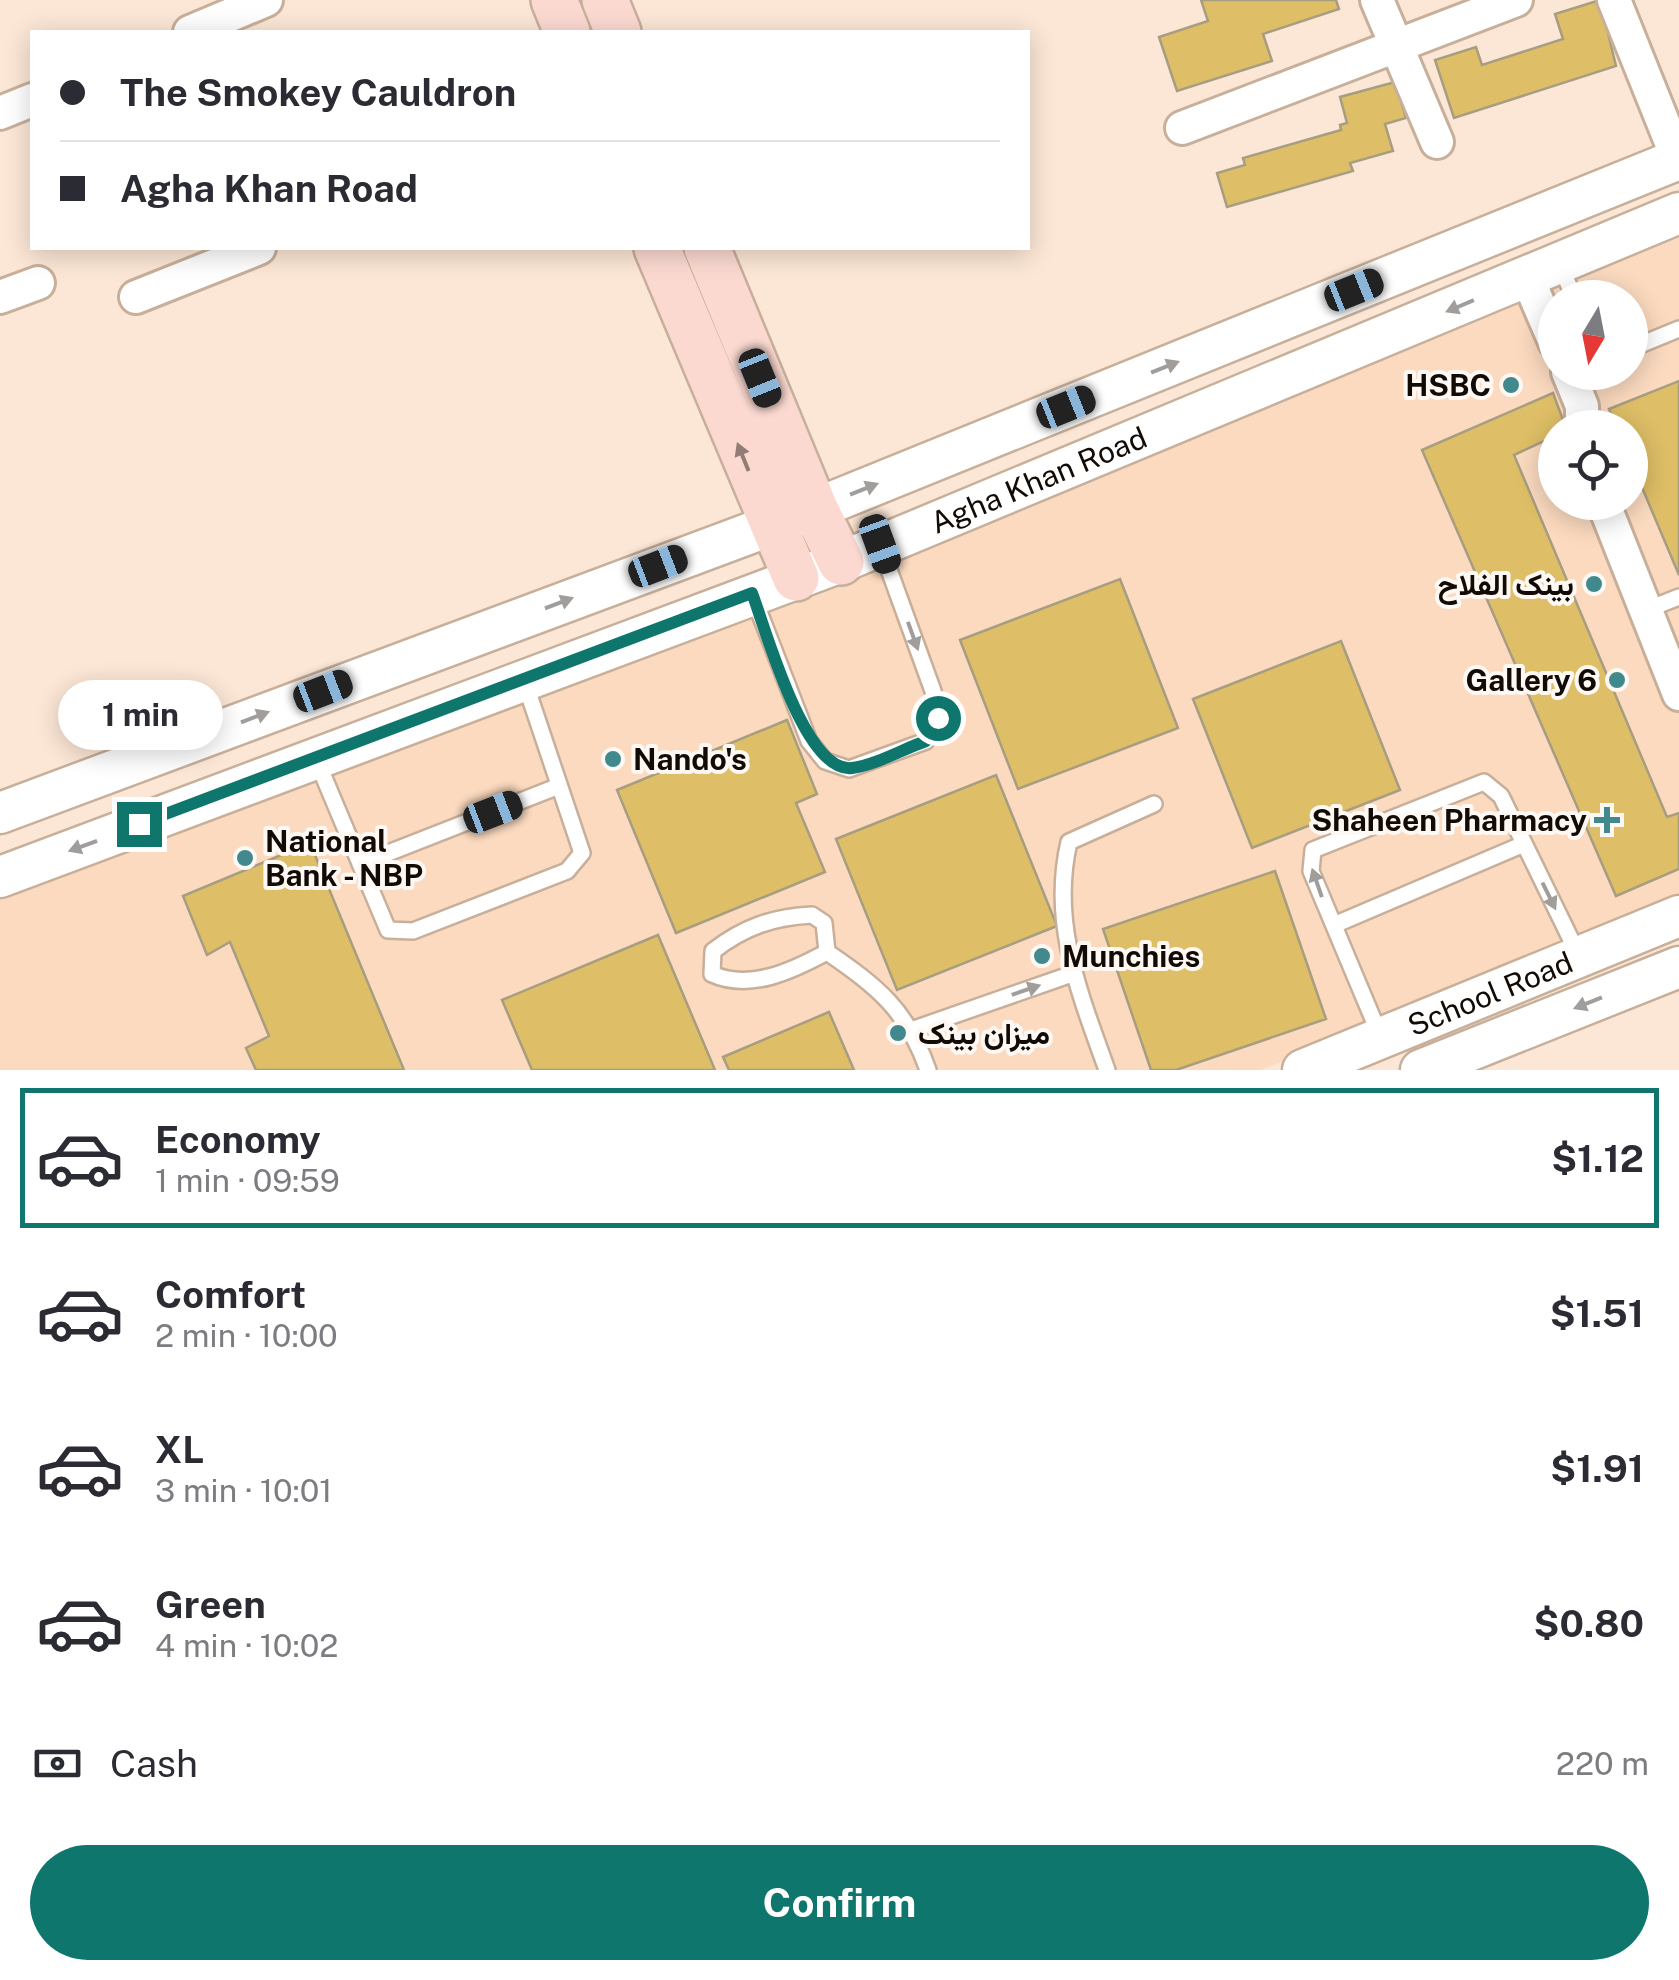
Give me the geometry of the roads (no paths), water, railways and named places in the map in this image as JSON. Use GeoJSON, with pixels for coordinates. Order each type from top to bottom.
{"type":"FeatureCollection","features":[{"type":"Feature","properties":{"kind":"main road"},"geometry":{"type":"LineString","coordinates":[[554,0],[566,30]]}},
{"type":"Feature","properties":{"kind":"main road"},"geometry":{"type":"LineString","coordinates":[[605,0],[617,30]]}},
{"type":"Feature","properties":{"kind":"main road"},"geometry":{"type":"LineString","coordinates":[[658,250],[796,578]]}},
{"type":"Feature","properties":{"kind":"main road"},"geometry":{"type":"LineString","coordinates":[[707,250],[815,509],[860,553]]}},
{"type":"Feature","properties":{"kind":"street"},"geometry":{"type":"LineString","coordinates":[[195,30],[266,0]]}},
{"type":"Feature","properties":{"kind":"street"},"geometry":{"type":"LineString","coordinates":[[1377,0],[1437,142]]}},
{"type":"Feature","properties":{"kind":"street"},"geometry":{"type":"LineString","coordinates":[[1182,128],[1516,0]]}},
{"type":"Feature","properties":{"kind":"street"},"geometry":{"type":"LineString","coordinates":[[1614,0],[1679,160]]}},
{"type":"Feature","properties":{"kind":"street"},"geometry":{"type":"LineString","coordinates":[[0,113],[30,101]]}},
{"type":"Feature","properties":{"kind":"street","name":"Agha Khan Road"},"geometry":{"type":"LineString","coordinates":[[0,813],[815,509],[1679,160]]}},
{"type":"Feature","properties":{"kind":"street","name":"Agha Khan Road"},"geometry":{"type":"LineString","coordinates":[[0,876],[860,553],[1553,279],[1679,213]]}},
{"type":"Feature","properties":{"kind":"street"},"geometry":{"type":"LineString","coordinates":[[136,297],[255,250]]}},
{"type":"Feature","properties":{"kind":"street"},"geometry":{"type":"LineString","coordinates":[[0,298],[38,283]]}},
{"type":"Feature","properties":{"kind":"street"},"geometry":{"type":"LineString","coordinates":[[1611,520],[1679,694]]}},
{"type":"Feature","properties":{"kind":"street","name":"School Road"},"geometry":{"type":"LineString","coordinates":[[1303,1070],[1363,1053],[1679,916]]}},
{"type":"Feature","properties":{"kind":"street","name":"School Road"},"geometry":{"type":"LineString","coordinates":[[1422,1070],[1679,967]]}},
{"type":"Feature","properties":{"kind":"lane"},"geometry":{"type":"LineString","coordinates":[[1648,342],[1679,329]]}},
{"type":"Feature","properties":{"kind":"lane"},"geometry":{"type":"LineString","coordinates":[[752,593],[808,740],[825,761],[849,769],[926,741],[938,718],[933,691],[860,553]]}},
{"type":"Feature","properties":{"kind":"lane"},"geometry":{"type":"LineString","coordinates":[[1646,610],[1679,597]]}},
{"type":"Feature","properties":{"kind":"lane"},"geometry":{"type":"LineString","coordinates":[[316,758],[388,930],[414,931],[567,871],[582,853],[523,679]]}},
{"type":"Feature","properties":{"kind":"lane"},"geometry":{"type":"LineString","coordinates":[[1363,1053],[1334,925],[1311,871],[1313,850],[1484,782],[1500,796],[1580,958]]}},
{"type":"Feature","properties":{"kind":"lane"},"geometry":{"type":"LineString","coordinates":[[360,864],[560,786]]}},
{"type":"Feature","properties":{"kind":"lane"},"geometry":{"type":"LineString","coordinates":[[1108,1070],[1072,974],[1060,882],[1070,842],[1154,804]]}},
{"type":"Feature","properties":{"kind":"lane"},"geometry":{"type":"LineString","coordinates":[[1334,925],[1524,844]]}},
{"type":"Feature","properties":{"kind":"lane"},"geometry":{"type":"LineString","coordinates":[[827,952],[770,976],[733,984],[712,974],[713,952],[736,933],[778,917],[812,915],[824,923],[827,952],[868,980],[914,1029],[928,1070]]}},
{"type":"Feature","properties":{"kind":"lane"},"geometry":{"type":"LineString","coordinates":[[914,1029],[1072,974]]}},
{"type":"Feature","properties":{"kind":"place","name":"HSBC"},"geometry":{"type":"Point","coordinates":[1511,385]}},
{"type":"Feature","properties":{"kind":"place","name":"بینک الفلاح"},"geometry":{"type":"Point","coordinates":[1594,584]}},
{"type":"Feature","properties":{"kind":"place","name":"Gallery 6"},"geometry":{"type":"Point","coordinates":[1617,680]}},
{"type":"Feature","properties":{"kind":"place","name":"Nando's"},"geometry":{"type":"Point","coordinates":[613,759]}},
{"type":"Feature","properties":{"kind":"place","name":"Shaheen Pharmacy"},"geometry":{"type":"Point","coordinates":[1607,820]}},
{"type":"Feature","properties":{"kind":"place","name":"National Bank - NBP"},"geometry":{"type":"Point","coordinates":[245,858]}},
{"type":"Feature","properties":{"kind":"place","name":"Munchies"},"geometry":{"type":"Point","coordinates":[1042,956]}},
{"type":"Feature","properties":{"kind":"place","name":"میزان بینک"},"geometry":{"type":"Point","coordinates":[898,1033]}}]}
